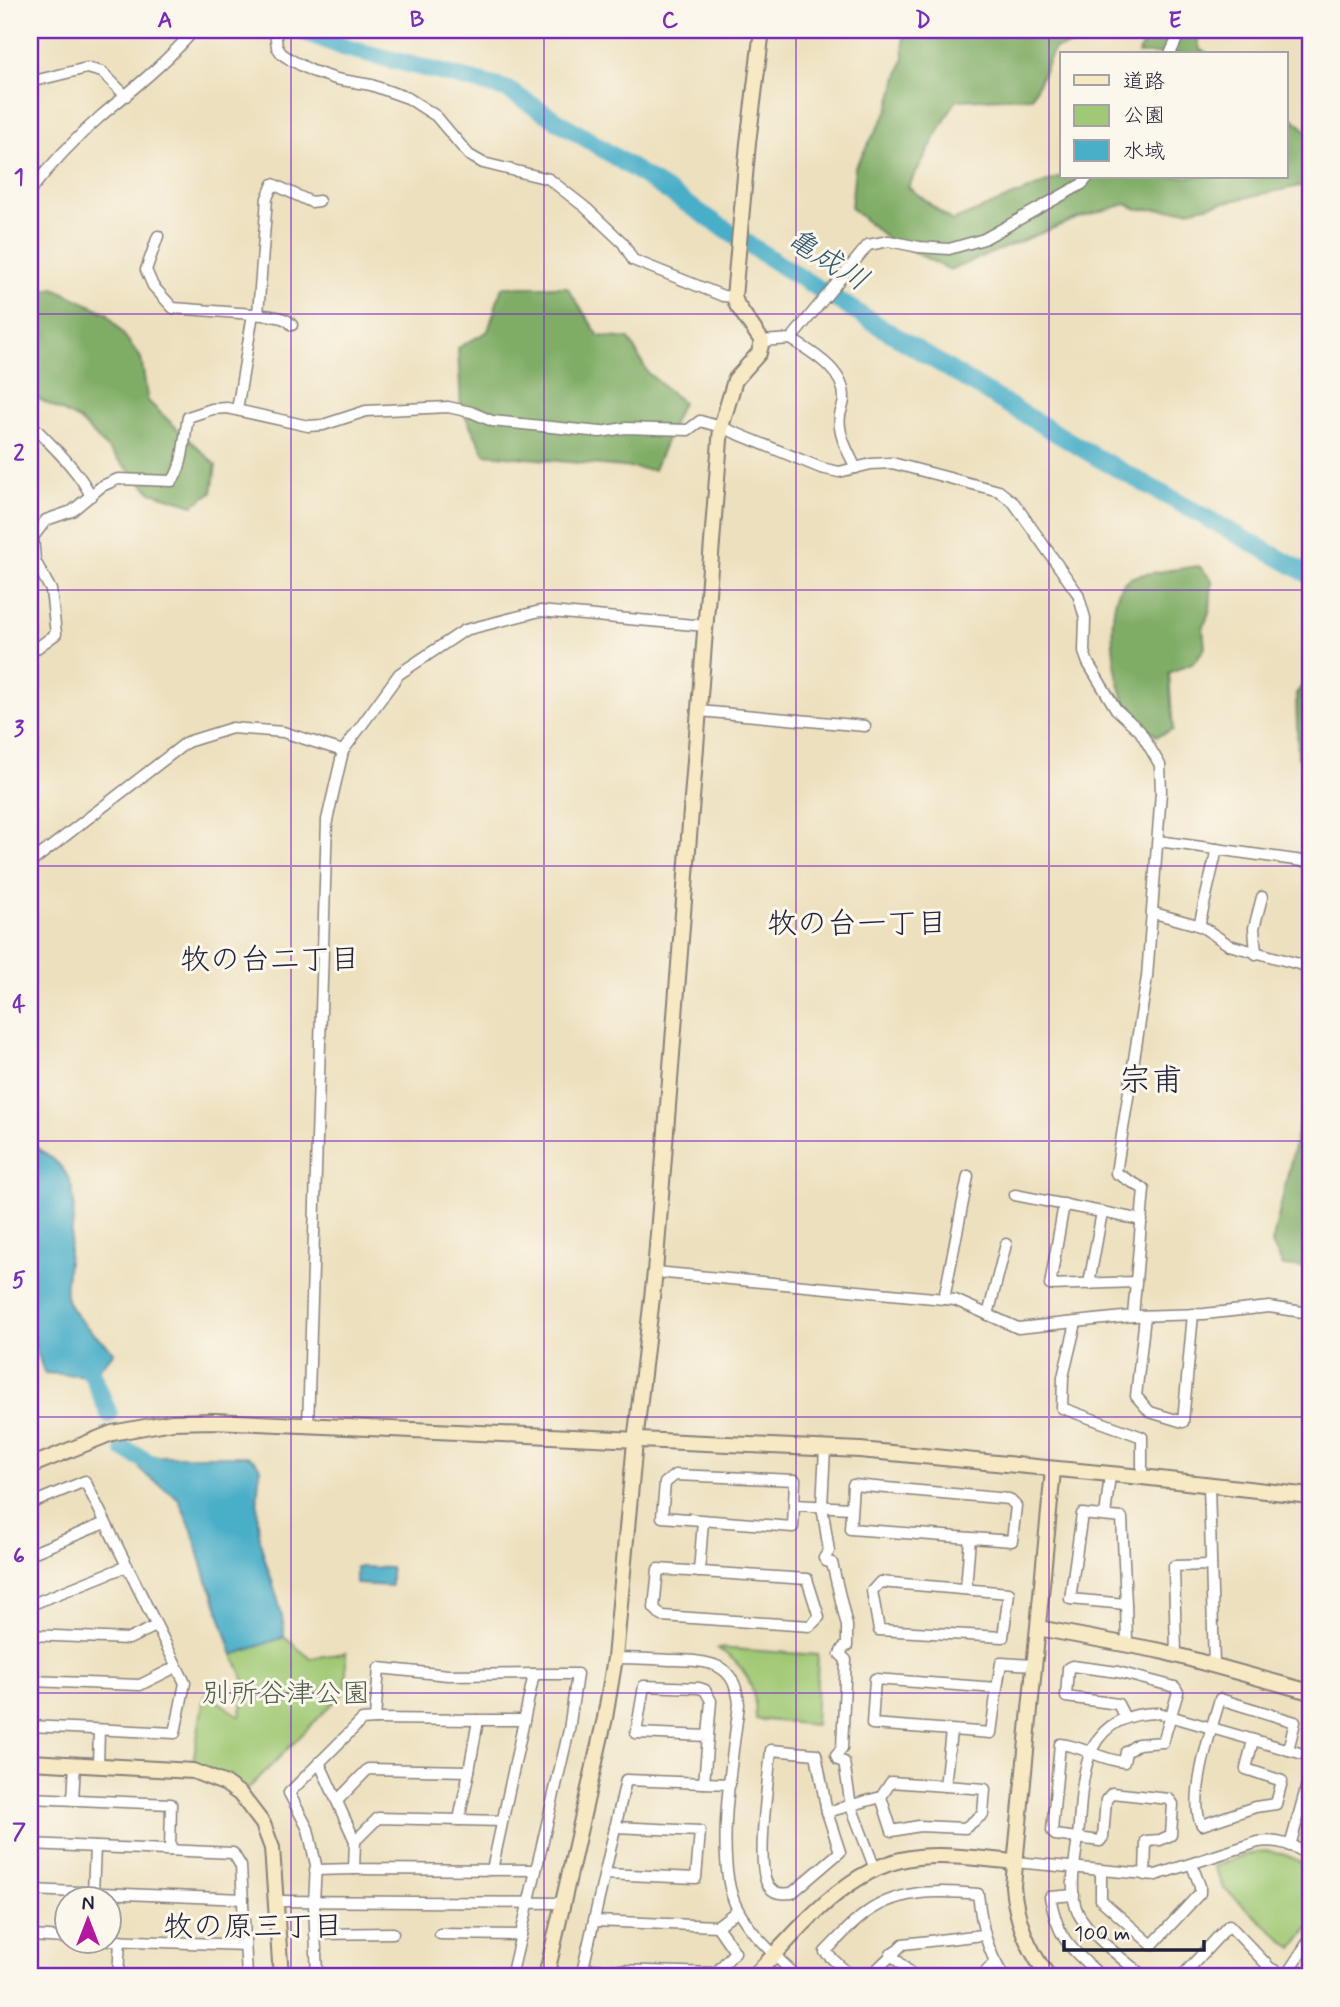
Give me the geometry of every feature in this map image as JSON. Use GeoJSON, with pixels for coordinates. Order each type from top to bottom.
{"type":"FeatureCollection","features":[{"type":"Feature","properties":{"kind":"street"},"geometry":{"type":"LineString","coordinates":[[30,191],[100,117],[177,50],[194,30]]}},
{"type":"Feature","properties":{"kind":"street"},"geometry":{"type":"LineString","coordinates":[[271,30],[275,31],[277,47],[290,60],[336,79],[371,85],[408,98],[436,116],[468,155],[483,163],[549,179],[586,208],[623,243],[633,260],[723,296],[734,297]]}},
{"type":"Feature","properties":{"kind":"street"},"geometry":{"type":"LineString","coordinates":[[546,1977],[605,1718],[615,1658],[635,1441],[655,1272],[721,427],[734,380],[759,353],[762,341],[734,297],[762,30]]}},
{"type":"Feature","properties":{"kind":"street"},"geometry":{"type":"LineString","coordinates":[[1171,52],[1181,30]]}},
{"type":"Feature","properties":{"kind":"street"},"geometry":{"type":"LineString","coordinates":[[30,82],[87,68],[102,72],[125,96]]}},
{"type":"Feature","properties":{"kind":"street"},"geometry":{"type":"LineString","coordinates":[[790,339],[868,245],[889,241],[949,249],[984,239],[1082,184],[1087,178]]}},
{"type":"Feature","properties":{"kind":"street"},"geometry":{"type":"LineString","coordinates":[[237,410],[256,314],[267,198],[273,184],[311,202],[319,201]]}},
{"type":"Feature","properties":{"kind":"street"},"geometry":{"type":"LineString","coordinates":[[158,236],[146,271],[152,286],[173,307],[283,318],[292,325]]}},
{"type":"Feature","properties":{"kind":"street"},"geometry":{"type":"LineString","coordinates":[[762,341],[790,339],[823,360],[836,375],[845,398],[839,418],[845,446],[856,468]]}},
{"type":"Feature","properties":{"kind":"street"},"geometry":{"type":"LineString","coordinates":[[30,653],[56,634],[51,590],[35,561],[33,537],[46,520],[72,511],[102,486],[118,479],[172,481],[181,463],[188,418],[212,409],[237,410],[308,426],[336,422],[366,411],[448,407],[471,412],[492,421],[600,432],[625,428],[688,430],[700,421],[821,468],[839,472],[892,463],[999,491],[1014,503],[1078,594],[1085,618],[1084,652],[1088,663],[1116,709],[1140,731],[1160,765],[1154,913],[1147,977],[1116,1173],[1144,1189],[1133,1316]]}},
{"type":"Feature","properties":{"kind":"street"},"geometry":{"type":"LineString","coordinates":[[30,424],[62,456],[91,496]]}},
{"type":"Feature","properties":{"kind":"street"},"geometry":{"type":"LineString","coordinates":[[308,1426],[327,820],[343,751],[399,674],[465,630],[540,611],[705,626]]}},
{"type":"Feature","properties":{"kind":"street"},"geometry":{"type":"LineString","coordinates":[[699,711],[865,726]]}},
{"type":"Feature","properties":{"kind":"street"},"geometry":{"type":"LineString","coordinates":[[30,863],[187,742],[232,728],[284,732],[343,751]]}},
{"type":"Feature","properties":{"kind":"street"},"geometry":{"type":"LineString","coordinates":[[1158,841],[1310,862]]}},
{"type":"Feature","properties":{"kind":"street"},"geometry":{"type":"LineString","coordinates":[[1199,926],[1217,849]]}},
{"type":"Feature","properties":{"kind":"street"},"geometry":{"type":"LineString","coordinates":[[1256,954],[1254,928],[1262,897]]}},
{"type":"Feature","properties":{"kind":"street"},"geometry":{"type":"LineString","coordinates":[[1154,913],[1199,926],[1228,945],[1310,967]]}},
{"type":"Feature","properties":{"kind":"street"},"geometry":{"type":"LineString","coordinates":[[944,1298],[968,1176]]}},
{"type":"Feature","properties":{"kind":"street"},"geometry":{"type":"LineString","coordinates":[[1015,1195],[1142,1220]]}},
{"type":"Feature","properties":{"kind":"street"},"geometry":{"type":"LineString","coordinates":[[1064,1204],[1050,1285],[1136,1282]]}},
{"type":"Feature","properties":{"kind":"street"},"geometry":{"type":"LineString","coordinates":[[1089,1283],[1102,1212]]}},
{"type":"Feature","properties":{"kind":"street"},"geometry":{"type":"LineString","coordinates":[[988,1314],[1006,1244]]}},
{"type":"Feature","properties":{"kind":"street"},"geometry":{"type":"LineString","coordinates":[[655,1272],[944,1298],[956,1300],[1018,1328],[1133,1316],[1269,1307],[1310,1313]]}},
{"type":"Feature","properties":{"kind":"street"},"geometry":{"type":"LineString","coordinates":[[1145,1316],[1136,1395],[1150,1412],[1183,1422],[1193,1314]]}},
{"type":"Feature","properties":{"kind":"street"},"geometry":{"type":"LineString","coordinates":[[1076,1324],[1063,1377],[1062,1408],[1142,1437],[1142,1477]]}},
{"type":"Feature","properties":{"kind":"street"},"geometry":{"type":"LineString","coordinates":[[30,1466],[112,1433],[172,1422],[214,1421],[860,1450],[1310,1496]]}},
{"type":"Feature","properties":{"kind":"street"},"geometry":{"type":"LineString","coordinates":[[825,1449],[822,1506],[829,1551],[833,1551],[836,1556],[832,1563],[847,1626],[847,1646],[854,1653],[846,1660],[842,1748],[850,1754],[844,1762],[851,1806],[874,1869]]}},
{"type":"Feature","properties":{"kind":"street"},"geometry":{"type":"LineString","coordinates":[[1048,1977],[1019,1923],[1013,1886],[1053,1470]]}},
{"type":"Feature","properties":{"kind":"street"},"geometry":{"type":"LineString","coordinates":[[675,1475],[795,1480],[793,1528],[703,1521],[662,1517],[665,1483],[675,1475]]}},
{"type":"Feature","properties":{"kind":"street"},"geometry":{"type":"LineString","coordinates":[[1105,1516],[1110,1475]]}},
{"type":"Feature","properties":{"kind":"street"},"geometry":{"type":"LineString","coordinates":[[30,1727],[176,1733],[185,1683],[85,1481],[31,1501]]}},
{"type":"Feature","properties":{"kind":"street"},"geometry":{"type":"LineString","coordinates":[[853,1485],[1009,1499],[1016,1506],[1012,1541],[850,1529],[851,1508],[853,1485]]}},
{"type":"Feature","properties":{"kind":"street"},"geometry":{"type":"LineString","coordinates":[[1209,1485],[1214,1666]]}},
{"type":"Feature","properties":{"kind":"street"},"geometry":{"type":"LineString","coordinates":[[794,1505],[851,1508]]}},
{"type":"Feature","properties":{"kind":"street"},"geometry":{"type":"LineString","coordinates":[[1126,1604],[1070,1599],[1083,1514],[1122,1518],[1126,1604],[1127,1643]]}},
{"type":"Feature","properties":{"kind":"street"},"geometry":{"type":"LineString","coordinates":[[699,1572],[703,1521]]}},
{"type":"Feature","properties":{"kind":"street"},"geometry":{"type":"LineString","coordinates":[[30,1554],[106,1523]]}},
{"type":"Feature","properties":{"kind":"street"},"geometry":{"type":"LineString","coordinates":[[966,1590],[970,1538]]}},
{"type":"Feature","properties":{"kind":"street"},"geometry":{"type":"LineString","coordinates":[[1176,1656],[1174,1566],[1211,1564]]}},
{"type":"Feature","properties":{"kind":"street"},"geometry":{"type":"LineString","coordinates":[[30,1605],[127,1566]]}},
{"type":"Feature","properties":{"kind":"street"},"geometry":{"type":"LineString","coordinates":[[658,1569],[699,1572],[807,1579],[819,1618],[810,1626],[662,1616],[654,1608],[658,1569]]}},
{"type":"Feature","properties":{"kind":"street"},"geometry":{"type":"LineString","coordinates":[[880,1583],[966,1590],[1009,1593],[1003,1637],[879,1630],[872,1591],[880,1583]]}},
{"type":"Feature","properties":{"kind":"street"},"geometry":{"type":"LineString","coordinates":[[30,1635],[129,1639],[156,1626]]}},
{"type":"Feature","properties":{"kind":"street"},"geometry":{"type":"LineString","coordinates":[[1038,1628],[1127,1643],[1310,1692]]}},
{"type":"Feature","properties":{"kind":"street"},"geometry":{"type":"LineString","coordinates":[[615,1658],[701,1661],[723,1668],[730,1675],[738,1692],[739,1704],[730,1784],[726,1862],[729,1891],[754,1934],[797,1977]]}},
{"type":"Feature","properties":{"kind":"street"},"geometry":{"type":"LineString","coordinates":[[997,1688],[875,1679],[872,1724],[991,1733],[1001,1663],[1034,1665]]}},
{"type":"Feature","properties":{"kind":"street"},"geometry":{"type":"LineString","coordinates":[[1125,1718],[1118,1704],[1066,1697],[1068,1668],[1072,1666],[1118,1672],[1175,1687],[1178,1692],[1163,1742],[1138,1744],[1126,1752],[1124,1762],[1112,1761],[1079,1746],[1060,1744],[1052,1831],[1055,1835],[1100,1840],[1103,1837],[1106,1800],[1112,1793],[1169,1799],[1173,1804],[1171,1835],[1160,1840],[1146,1841],[1145,1875]]}},
{"type":"Feature","properties":{"kind":"street"},"geometry":{"type":"LineString","coordinates":[[30,1681],[140,1685],[176,1667]]}},
{"type":"Feature","properties":{"kind":"street"},"geometry":{"type":"LineString","coordinates":[[375,1719],[379,1668],[448,1675],[578,1674],[569,1730],[511,1977]]}},
{"type":"Feature","properties":{"kind":"street"},"geometry":{"type":"LineString","coordinates":[[492,1870],[534,1674]]}},
{"type":"Feature","properties":{"kind":"street"},"geometry":{"type":"LineString","coordinates":[[704,1783],[711,1701],[705,1690],[643,1686],[636,1733],[708,1736]]}},
{"type":"Feature","properties":{"kind":"street"},"geometry":{"type":"LineString","coordinates":[[1253,1740],[1246,1769],[1282,1781],[1276,1804],[1255,1807],[1202,1825],[1198,1810],[1203,1759],[1220,1699],[1296,1722],[1287,1750]]}},
{"type":"Feature","properties":{"kind":"street"},"geometry":{"type":"LineString","coordinates":[[1144,1977],[1083,1920],[1074,1895],[1074,1869],[1086,1761],[1109,1726],[1125,1718],[1148,1713],[1171,1715],[1310,1756]]}},
{"type":"Feature","properties":{"kind":"street"},"geometry":{"type":"LineString","coordinates":[[317,1977],[315,1870],[308,1829],[289,1793],[362,1720],[524,1720]]}},
{"type":"Feature","properties":{"kind":"street"},"geometry":{"type":"LineString","coordinates":[[459,1820],[478,1720]]}},
{"type":"Feature","properties":{"kind":"street"},"geometry":{"type":"LineString","coordinates":[[98,1765],[99,1730]]}},
{"type":"Feature","properties":{"kind":"street"},"geometry":{"type":"LineString","coordinates":[[946,1786],[950,1731]]}},
{"type":"Feature","properties":{"kind":"street"},"geometry":{"type":"LineString","coordinates":[[771,1750],[816,1754],[827,1812],[840,1853],[823,1864],[792,1893],[776,1893],[769,1888],[761,1863],[771,1750]]}},
{"type":"Feature","properties":{"kind":"street"},"geometry":{"type":"LineString","coordinates":[[30,1762],[193,1771],[218,1780],[240,1794],[257,1814],[268,1835],[275,1864],[281,1977]]}},
{"type":"Feature","properties":{"kind":"street"},"geometry":{"type":"LineString","coordinates":[[319,1762],[355,1841],[354,1869]]}},
{"type":"Feature","properties":{"kind":"street"},"geometry":{"type":"LineString","coordinates":[[73,1800],[75,1764]]}},
{"type":"Feature","properties":{"kind":"street"},"geometry":{"type":"LineString","coordinates":[[337,1801],[368,1769],[469,1771]]}},
{"type":"Feature","properties":{"kind":"street"},"geometry":{"type":"LineString","coordinates":[[1290,1846],[1310,1774]]}},
{"type":"Feature","properties":{"kind":"street"},"geometry":{"type":"LineString","coordinates":[[717,1926],[735,1952],[713,1975],[582,1973],[626,1780],[730,1784]]}},
{"type":"Feature","properties":{"kind":"street"},"geometry":{"type":"LineString","coordinates":[[827,1812],[881,1797],[891,1782],[985,1789],[983,1814],[965,1828],[919,1826],[892,1831],[881,1797]]}},
{"type":"Feature","properties":{"kind":"street"},"geometry":{"type":"LineString","coordinates":[[30,1798],[171,1804],[170,1850]]}},
{"type":"Feature","properties":{"kind":"street"},"geometry":{"type":"LineString","coordinates":[[355,1841],[378,1818],[502,1821]]}},
{"type":"Feature","properties":{"kind":"street"},"geometry":{"type":"LineString","coordinates":[[605,1874],[696,1878],[700,1831],[615,1827]]}},
{"type":"Feature","properties":{"kind":"street"},"geometry":{"type":"LineString","coordinates":[[753,1977],[839,1890],[874,1869],[904,1859],[932,1856],[1145,1875],[1167,1873],[1258,1842],[1273,1841],[1290,1846],[1310,1857]]}},
{"type":"Feature","properties":{"kind":"street"},"geometry":{"type":"LineString","coordinates":[[30,1844],[233,1853],[241,1866],[247,1977]]}},
{"type":"Feature","properties":{"kind":"street"},"geometry":{"type":"LineString","coordinates":[[93,1884],[95,1847]]}},
{"type":"Feature","properties":{"kind":"street"},"geometry":{"type":"LineString","coordinates":[[1101,1871],[1101,1900],[1152,1945],[1200,1893],[1192,1865]]}},
{"type":"Feature","properties":{"kind":"street"},"geometry":{"type":"LineString","coordinates":[[315,1870],[536,1870]]}},
{"type":"Feature","properties":{"kind":"street"},"geometry":{"type":"LineString","coordinates":[[30,1890],[52,1891]]}},
{"type":"Feature","properties":{"kind":"street"},"geometry":{"type":"LineString","coordinates":[[852,1977],[825,1952],[862,1916],[898,1896],[945,1891],[978,1894],[983,1935],[994,1963],[1004,1977]]}},
{"type":"Feature","properties":{"kind":"street"},"geometry":{"type":"LineString","coordinates":[[122,1894],[243,1899]]}},
{"type":"Feature","properties":{"kind":"street"},"geometry":{"type":"LineString","coordinates":[[1074,1895],[1050,1897],[1055,1924],[1066,1943],[1102,1977]]}},
{"type":"Feature","properties":{"kind":"street"},"geometry":{"type":"LineString","coordinates":[[276,1901],[563,1903]]}},
{"type":"Feature","properties":{"kind":"street"},"geometry":{"type":"LineString","coordinates":[[594,1921],[717,1926],[738,1910]]}},
{"type":"Feature","properties":{"kind":"street"},"geometry":{"type":"LineString","coordinates":[[1187,1977],[1184,1974],[1229,1925],[1270,1968],[1285,1976],[1310,1940]]}},
{"type":"Feature","properties":{"kind":"street"},"geometry":{"type":"LineString","coordinates":[[315,1934],[393,1933]]}},
{"type":"Feature","properties":{"kind":"street"},"geometry":{"type":"LineString","coordinates":[[440,1934],[521,1935]]}},
{"type":"Feature","properties":{"kind":"street"},"geometry":{"type":"LineString","coordinates":[[869,1977],[903,1944],[983,1935]]}},
{"type":"Feature","properties":{"kind":"street"},"geometry":{"type":"LineString","coordinates":[[30,1936],[52,1937]]}},
{"type":"Feature","properties":{"kind":"street"},"geometry":{"type":"LineString","coordinates":[[122,1940],[245,1945]]}},
{"type":"Feature","properties":{"kind":"street"},"geometry":{"type":"LineString","coordinates":[[118,1977],[119,1954]]}},
{"type":"Feature","properties":{"kind":"street"},"geometry":{"type":"LineString","coordinates":[[891,1954],[914,1977]]}},
{"type":"Feature","properties":{"kind":"street"},"geometry":{"type":"LineString","coordinates":[[981,1977],[994,1963]]}},
{"type":"Feature","properties":{"kind":"street"},"geometry":{"type":"LineString","coordinates":[[1125,1977],[1134,1968]]}},
{"type":"Feature","properties":{"kind":"green space"},"geometry":{"type":"Polygon","coordinates":[[[903,30],[1138,30],[1054,49],[1032,97],[956,100],[908,187],[952,221],[1060,177],[1288,178],[1288,114],[1310,134],[1310,184],[1188,210],[1138,209],[1126,204],[1078,218],[950,270],[889,240],[851,208],[855,167],[888,110],[904,57],[903,30]]]}},
{"type":"Feature","properties":{"kind":"green space"},"geometry":{"type":"Polygon","coordinates":[[[1150,30],[1196,30],[1200,50],[1204,52],[1139,52],[1150,30]]]}},
{"type":"Feature","properties":{"kind":"green space"},"geometry":{"type":"Polygon","coordinates":[[[502,287],[567,287],[599,336],[629,339],[648,373],[682,402],[654,470],[485,454],[461,408],[458,348],[488,331],[502,287]]]}},
{"type":"Feature","properties":{"kind":"green space"},"geometry":{"type":"Polygon","coordinates":[[[54,288],[107,313],[141,358],[148,401],[216,465],[212,492],[193,505],[151,492],[79,420],[31,395],[38,291],[54,288]]]}},
{"type":"Feature","properties":{"kind":"green space"},"geometry":{"type":"Polygon","coordinates":[[[1199,566],[1212,580],[1210,610],[1203,628],[1205,648],[1194,662],[1169,673],[1173,730],[1157,736],[1132,715],[1120,687],[1113,644],[1115,603],[1121,588],[1130,578],[1199,566]]]}},
{"type":"Feature","properties":{"kind":"green space"},"geometry":{"type":"Polygon","coordinates":[[[1310,675],[1310,771],[1298,757],[1296,694],[1310,675]]]}},
{"type":"Feature","properties":{"kind":"green space"},"geometry":{"type":"Polygon","coordinates":[[[1310,1076],[1310,1268],[1283,1266],[1272,1244],[1310,1076]]]}},
{"type":"Feature","properties":{"kind":"green space","name":"別所谷津公園"},"geometry":{"type":"Polygon","coordinates":[[[284,1637],[310,1658],[346,1653],[346,1690],[246,1791],[229,1777],[193,1762],[203,1703],[206,1694],[240,1716],[247,1685],[233,1655],[284,1637]]]}},
{"type":"Feature","properties":{"kind":"green space"},"geometry":{"type":"Polygon","coordinates":[[[717,1648],[818,1655],[815,1725],[756,1719],[754,1696],[747,1678],[735,1662],[717,1648]]]}},
{"type":"Feature","properties":{"kind":"green space"},"geometry":{"type":"Polygon","coordinates":[[[1267,1851],[1285,1854],[1303,1864],[1310,1874],[1310,1926],[1293,1949],[1223,1888],[1214,1866],[1251,1853],[1267,1851]]]}},
{"type":"Feature","properties":{"kind":"water"},"geometry":{"type":"Polygon","coordinates":[[[30,1145],[50,1157],[63,1170],[71,1184],[74,1200],[66,1296],[79,1319],[114,1352],[93,1376],[44,1373],[30,1329],[30,1145]]]}},
{"type":"Feature","properties":{"kind":"water"},"geometry":{"type":"Polygon","coordinates":[[[247,1456],[255,1460],[260,1468],[257,1504],[260,1540],[281,1612],[284,1637],[233,1655],[192,1530],[178,1498],[142,1472],[137,1464],[139,1458],[247,1456]]]}},
{"type":"Feature","properties":{"kind":"water"},"geometry":{"type":"Polygon","coordinates":[[[356,1567],[391,1568],[391,1586],[356,1584],[356,1567]]]}},
{"type":"Feature","properties":{"kind":"waterway","name":"亀成川"},"geometry":{"type":"LineString","coordinates":[[300,30],[346,48],[506,89],[782,266],[983,390],[1098,458],[1310,575]]}},
{"type":"Feature","properties":{"kind":"waterway"},"geometry":{"type":"LineString","coordinates":[[80,1359],[93,1376],[109,1414]]}},
{"type":"Feature","properties":{"kind":"waterway"},"geometry":{"type":"LineString","coordinates":[[124,1449],[160,1468]]}},
{"type":"Feature","properties":{"kind":"district","name":"牧の台一丁目"},"geometry":{"type":"Point","coordinates":[857,923]}},
{"type":"Feature","properties":{"kind":"district","name":"牧の台二丁目"},"geometry":{"type":"Point","coordinates":[270,959]}},
{"type":"Feature","properties":{"kind":"district","name":"宗甫"},"geometry":{"type":"Point","coordinates":[1151,1079]}},
{"type":"Feature","properties":{"kind":"district","name":"牧の原三丁目"},"geometry":{"type":"Point","coordinates":[253,1926]}}]}
